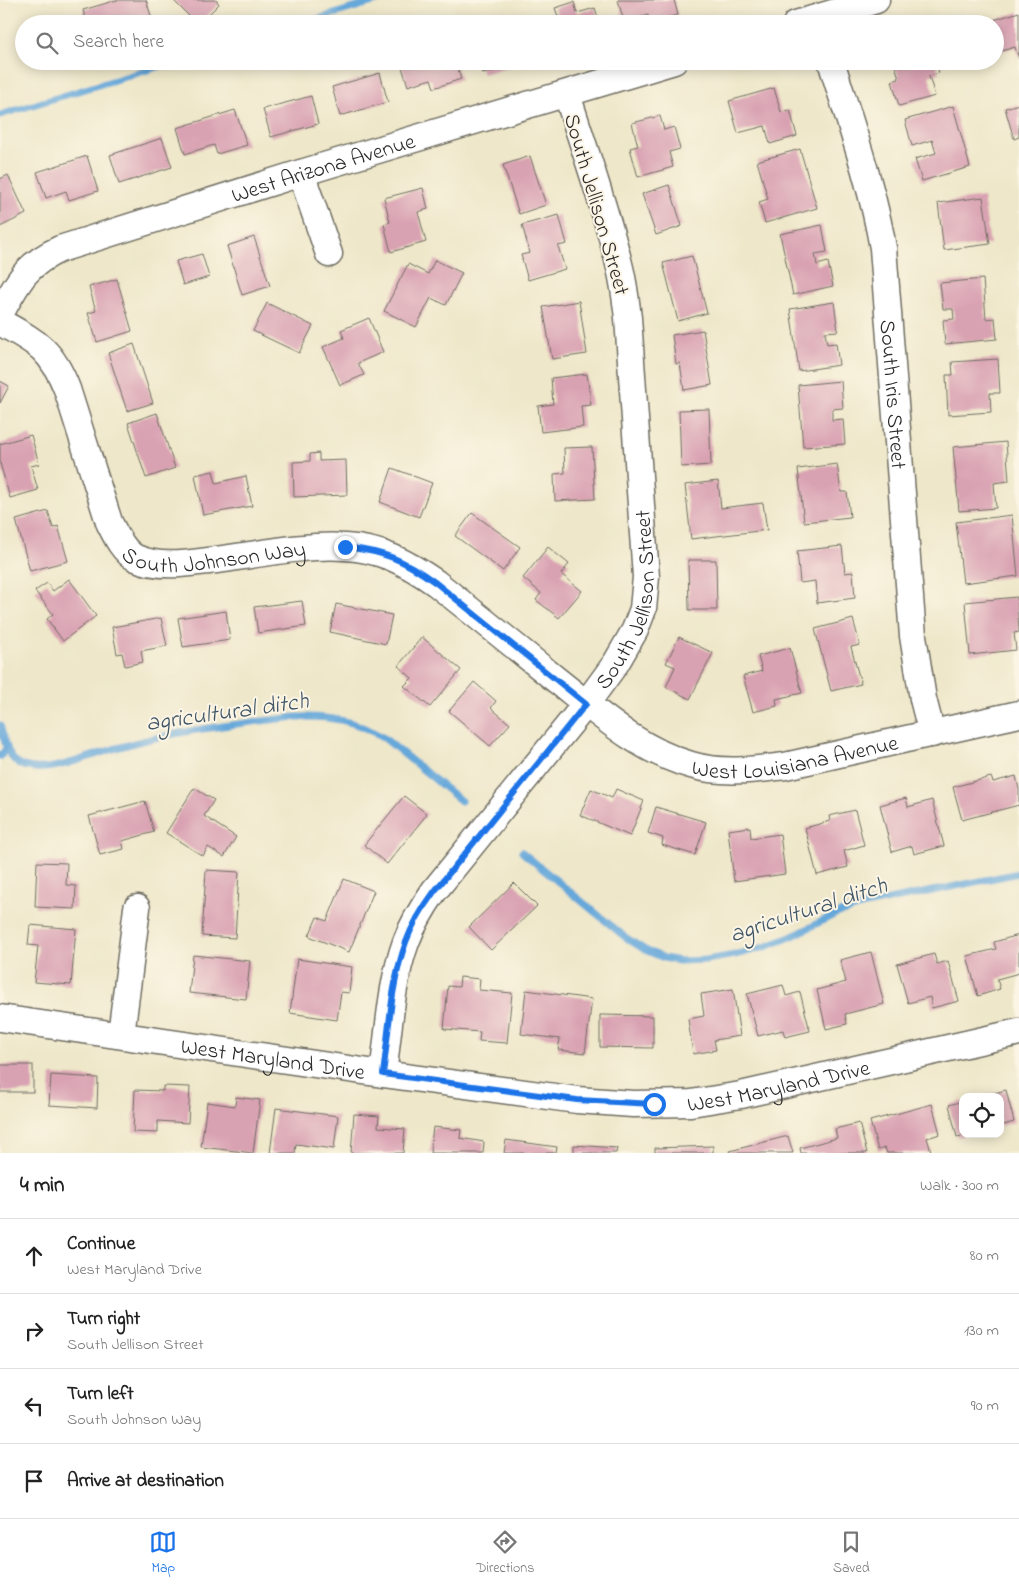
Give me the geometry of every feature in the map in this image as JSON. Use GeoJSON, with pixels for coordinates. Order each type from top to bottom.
{"type":"FeatureCollection","features":[{"type":"Feature","properties":{"kind":"street"},"geometry":{"type":"LineString","coordinates":[[832,15],[876,0]]}},
{"type":"Feature","properties":{"kind":"street","name":"West Arizona Avenue"},"geometry":{"type":"LineString","coordinates":[[0,314],[25,273],[34,264],[55,251],[301,173],[645,70]]}},
{"type":"Feature","properties":{"kind":"street","name":"South Iris Street"},"geometry":{"type":"LineString","coordinates":[[834,70],[865,172],[883,248],[913,636],[923,699],[932,734]]}},
{"type":"Feature","properties":{"kind":"street","name":"South Jellison Street"},"geometry":{"type":"LineString","coordinates":[[383,1074],[399,968],[406,942],[420,913],[440,884],[586,704],[616,663],[636,630],[643,609],[646,577],[628,318],[624,287],[621,269],[567,94]]}},
{"type":"Feature","properties":{"kind":"street"},"geometry":{"type":"LineString","coordinates":[[301,173],[329,254]]}},
{"type":"Feature","properties":{"kind":"street","name":"South Johnson Way"},"geometry":{"type":"LineString","coordinates":[[0,322],[31,339],[53,359],[67,389],[109,522],[118,539],[135,557],[164,563],[188,564],[328,547],[354,548],[385,554],[415,568],[436,583],[586,704]]}},
{"type":"Feature","properties":{"kind":"street","name":"West Louisiana Avenue"},"geometry":{"type":"LineString","coordinates":[[586,704],[630,736],[656,752],[693,766],[750,771],[785,766],[1019,714]]}},
{"type":"Feature","properties":{"kind":"street"},"geometry":{"type":"LineString","coordinates":[[121,1035],[137,908]]}},
{"type":"Feature","properties":{"kind":"street","name":"West Maryland Drive"},"geometry":{"type":"LineString","coordinates":[[0,1018],[383,1074],[577,1100],[633,1104],[690,1103],[741,1095],[1019,1032]]}},
{"type":"Feature","properties":{"kind":"building"},"geometry":{"type":"Polygon","coordinates":[[[117,0],[146,0],[151,15],[84,15],[83,10],[117,0]]]}},
{"type":"Feature","properties":{"kind":"building"},"geometry":{"type":"Polygon","coordinates":[[[173,0],[216,0],[219,4],[208,15],[188,15],[173,0]]]}},
{"type":"Feature","properties":{"kind":"building"},"geometry":{"type":"Polygon","coordinates":[[[618,0],[674,0],[678,15],[648,15],[622,15],[618,0]]]}},
{"type":"Feature","properties":{"kind":"building"},"geometry":{"type":"Polygon","coordinates":[[[574,2],[577,13],[595,8],[597,15],[558,15],[555,8],[574,2]]]}},
{"type":"Feature","properties":{"kind":"building"},"geometry":{"type":"Polygon","coordinates":[[[1019,12],[1019,59],[1015,47],[1004,50],[1004,17],[1019,12]]]}},
{"type":"Feature","properties":{"kind":"building"},"geometry":{"type":"Polygon","coordinates":[[[403,70],[458,70],[461,79],[434,88],[431,79],[408,86],[403,70]]]}},
{"type":"Feature","properties":{"kind":"building"},"geometry":{"type":"Polygon","coordinates":[[[482,70],[497,70],[483,74],[482,70]]]}},
{"type":"Feature","properties":{"kind":"building"},"geometry":{"type":"Polygon","coordinates":[[[896,70],[938,70],[939,73],[929,76],[935,96],[899,106],[892,81],[899,79],[896,70]]]}},
{"type":"Feature","properties":{"kind":"building"},"geometry":{"type":"Polygon","coordinates":[[[380,73],[388,102],[340,116],[332,87],[380,73]]]}},
{"type":"Feature","properties":{"kind":"building"},"geometry":{"type":"Polygon","coordinates":[[[774,88],[781,112],[790,110],[797,136],[770,144],[765,126],[738,133],[729,101],[774,88]]]}},
{"type":"Feature","properties":{"kind":"building"},"geometry":{"type":"Polygon","coordinates":[[[311,96],[318,124],[271,137],[263,109],[311,96]]]}},
{"type":"Feature","properties":{"kind":"building"},"geometry":{"type":"Polygon","coordinates":[[[1019,104],[1019,137],[1014,139],[1005,108],[1019,104]]]}},
{"type":"Feature","properties":{"kind":"building"},"geometry":{"type":"Polygon","coordinates":[[[953,106],[970,167],[922,181],[915,159],[936,153],[932,140],[912,146],[905,120],[953,106]]]}},
{"type":"Feature","properties":{"kind":"building"},"geometry":{"type":"Polygon","coordinates":[[[235,110],[247,145],[217,154],[214,145],[185,154],[177,128],[235,110]]]}},
{"type":"Feature","properties":{"kind":"building"},"geometry":{"type":"Polygon","coordinates":[[[660,116],[664,130],[674,127],[680,149],[669,152],[673,167],[638,177],[630,148],[638,146],[632,123],[660,116]]]}},
{"type":"Feature","properties":{"kind":"building"},"geometry":{"type":"Polygon","coordinates":[[[162,138],[172,167],[119,184],[110,155],[162,138]]]}},
{"type":"Feature","properties":{"kind":"building"},"geometry":{"type":"Polygon","coordinates":[[[800,149],[817,208],[765,223],[759,202],[768,199],[757,161],[800,149]]]}},
{"type":"Feature","properties":{"kind":"building"},"geometry":{"type":"Polygon","coordinates":[[[87,156],[98,191],[69,200],[66,191],[46,198],[37,172],[87,156]]]}},
{"type":"Feature","properties":{"kind":"building"},"geometry":{"type":"Polygon","coordinates":[[[530,156],[546,205],[519,214],[503,165],[530,156]]]}},
{"type":"Feature","properties":{"kind":"building"},"geometry":{"type":"Polygon","coordinates":[[[8,175],[26,214],[0,227],[0,179],[8,175]]]}},
{"type":"Feature","properties":{"kind":"building"},"geometry":{"type":"Polygon","coordinates":[[[669,185],[682,226],[656,235],[642,194],[669,185]]]}},
{"type":"Feature","properties":{"kind":"building"},"geometry":{"type":"Polygon","coordinates":[[[423,188],[428,209],[418,212],[426,242],[391,252],[384,224],[390,222],[384,198],[423,188]]]}},
{"type":"Feature","properties":{"kind":"building"},"geometry":{"type":"Polygon","coordinates":[[[983,197],[990,244],[944,250],[938,203],[983,197]]]}},
{"type":"Feature","properties":{"kind":"building"},"geometry":{"type":"Polygon","coordinates":[[[559,215],[567,244],[558,246],[565,269],[528,280],[521,255],[530,253],[522,225],[559,215]]]}},
{"type":"Feature","properties":{"kind":"building"},"geometry":{"type":"Polygon","coordinates":[[[822,225],[827,252],[815,254],[817,265],[828,262],[833,286],[793,295],[780,234],[822,225]]]}},
{"type":"Feature","properties":{"kind":"building"},"geometry":{"type":"Polygon","coordinates":[[[254,237],[270,286],[242,295],[227,246],[254,237]]]}},
{"type":"Feature","properties":{"kind":"building"},"geometry":{"type":"Polygon","coordinates":[[[202,254],[209,277],[183,285],[176,261],[202,254]]]}},
{"type":"Feature","properties":{"kind":"building"},"geometry":{"type":"Polygon","coordinates":[[[692,256],[707,313],[678,321],[663,263],[692,256]]]}},
{"type":"Feature","properties":{"kind":"building"},"geometry":{"type":"Polygon","coordinates":[[[435,260],[462,273],[446,305],[431,298],[416,327],[384,311],[408,264],[428,274],[435,260]]]}},
{"type":"Feature","properties":{"kind":"building"},"geometry":{"type":"Polygon","coordinates":[[[117,279],[132,331],[97,342],[88,313],[96,311],[89,287],[117,279]]]}},
{"type":"Feature","properties":{"kind":"building"},"geometry":{"type":"Polygon","coordinates":[[[983,279],[986,319],[995,318],[997,339],[945,344],[943,320],[954,319],[953,309],[943,309],[940,283],[983,279]]]}},
{"type":"Feature","properties":{"kind":"building"},"geometry":{"type":"Polygon","coordinates":[[[579,301],[587,354],[552,359],[543,307],[579,301]]]}},
{"type":"Feature","properties":{"kind":"building"},"geometry":{"type":"Polygon","coordinates":[[[834,302],[838,331],[825,332],[827,344],[836,343],[839,365],[799,371],[790,309],[834,302]]]}},
{"type":"Feature","properties":{"kind":"building"},"geometry":{"type":"Polygon","coordinates":[[[267,303],[313,326],[299,353],[253,331],[267,303]]]}},
{"type":"Feature","properties":{"kind":"building"},"geometry":{"type":"Polygon","coordinates":[[[369,318],[383,352],[358,363],[364,375],[340,385],[323,347],[344,338],[341,330],[369,318]]]}},
{"type":"Feature","properties":{"kind":"building"},"geometry":{"type":"Polygon","coordinates":[[[703,330],[712,385],[684,390],[680,363],[676,364],[672,335],[703,330]]]}},
{"type":"Feature","properties":{"kind":"building"},"geometry":{"type":"Polygon","coordinates":[[[134,344],[153,403],[127,411],[108,353],[134,344]]]}},
{"type":"Feature","properties":{"kind":"building"},"geometry":{"type":"Polygon","coordinates":[[[998,359],[1000,393],[990,393],[991,412],[948,415],[946,375],[953,375],[952,362],[998,359]]]}},
{"type":"Feature","properties":{"kind":"building"},"geometry":{"type":"Polygon","coordinates":[[[587,374],[591,405],[581,406],[583,427],[541,432],[538,406],[553,404],[551,378],[587,374]]]}},
{"type":"Feature","properties":{"kind":"building"},"geometry":{"type":"Polygon","coordinates":[[[0,381],[9,386],[0,403],[0,381]]]}},
{"type":"Feature","properties":{"kind":"building"},"geometry":{"type":"Polygon","coordinates":[[[841,381],[843,408],[832,409],[832,420],[843,419],[845,444],[803,447],[798,385],[841,381]]]}},
{"type":"Feature","properties":{"kind":"building"},"geometry":{"type":"Polygon","coordinates":[[[709,409],[711,465],[681,467],[679,410],[709,409]]]}},
{"type":"Feature","properties":{"kind":"building"},"geometry":{"type":"Polygon","coordinates":[[[157,413],[175,468],[146,478],[128,423],[157,413]]]}},
{"type":"Feature","properties":{"kind":"building"},"geometry":{"type":"Polygon","coordinates":[[[31,435],[39,464],[31,466],[38,490],[10,498],[0,463],[0,444],[31,435]]]}},
{"type":"Feature","properties":{"kind":"building"},"geometry":{"type":"Polygon","coordinates":[[[1006,442],[1009,481],[994,483],[996,508],[959,511],[953,447],[1006,442]]]}},
{"type":"Feature","properties":{"kind":"building"},"geometry":{"type":"Polygon","coordinates":[[[592,447],[595,499],[555,501],[554,474],[565,473],[564,448],[592,447]]]}},
{"type":"Feature","properties":{"kind":"building"},"geometry":{"type":"Polygon","coordinates":[[[319,453],[319,461],[346,460],[347,495],[294,497],[293,462],[310,461],[310,454],[319,453]]]}},
{"type":"Feature","properties":{"kind":"building"},"geometry":{"type":"Polygon","coordinates":[[[837,464],[841,492],[847,492],[850,517],[804,522],[798,469],[837,464]]]}},
{"type":"Feature","properties":{"kind":"building"},"geometry":{"type":"Polygon","coordinates":[[[392,468],[432,483],[419,517],[380,502],[392,468]]]}},
{"type":"Feature","properties":{"kind":"building"},"geometry":{"type":"Polygon","coordinates":[[[213,471],[216,483],[246,476],[252,506],[203,515],[195,475],[213,471]]]}},
{"type":"Feature","properties":{"kind":"building"},"geometry":{"type":"Polygon","coordinates":[[[718,481],[721,508],[763,503],[767,530],[691,539],[685,485],[718,481]]]}},
{"type":"Feature","properties":{"kind":"building"},"geometry":{"type":"Polygon","coordinates":[[[48,511],[53,528],[58,526],[68,561],[30,571],[16,520],[48,511]]]}},
{"type":"Feature","properties":{"kind":"building"},"geometry":{"type":"Polygon","coordinates":[[[472,513],[520,547],[503,571],[455,536],[472,513]]]}},
{"type":"Feature","properties":{"kind":"building"},"geometry":{"type":"Polygon","coordinates":[[[1012,515],[1018,576],[963,583],[956,522],[1012,515]]]}},
{"type":"Feature","properties":{"kind":"building"},"geometry":{"type":"Polygon","coordinates":[[[842,546],[845,573],[853,572],[855,598],[817,603],[815,581],[800,583],[797,551],[842,546]]]}},
{"type":"Feature","properties":{"kind":"building"},"geometry":{"type":"Polygon","coordinates":[[[548,547],[569,564],[561,574],[582,591],[559,618],[536,600],[541,593],[523,578],[548,547]]]}},
{"type":"Feature","properties":{"kind":"building"},"geometry":{"type":"Polygon","coordinates":[[[688,560],[716,560],[717,610],[689,610],[688,560]]]}},
{"type":"Feature","properties":{"kind":"building"},"geometry":{"type":"Polygon","coordinates":[[[69,579],[96,616],[63,641],[47,619],[53,614],[35,591],[47,583],[53,591],[69,579]]]}},
{"type":"Feature","properties":{"kind":"building"},"geometry":{"type":"Polygon","coordinates":[[[1017,597],[1019,632],[1014,633],[1016,650],[970,655],[965,602],[1017,597]]]}},
{"type":"Feature","properties":{"kind":"building"},"geometry":{"type":"Polygon","coordinates":[[[302,601],[306,626],[258,633],[254,607],[302,601]]]}},
{"type":"Feature","properties":{"kind":"building"},"geometry":{"type":"Polygon","coordinates":[[[336,604],[392,615],[386,644],[330,632],[336,604]]]}},
{"type":"Feature","properties":{"kind":"building"},"geometry":{"type":"Polygon","coordinates":[[[226,611],[230,640],[183,647],[178,618],[226,611]]]}},
{"type":"Feature","properties":{"kind":"building"},"geometry":{"type":"Polygon","coordinates":[[[161,618],[167,646],[141,651],[143,662],[125,666],[122,653],[117,654],[112,627],[161,618]]]}},
{"type":"Feature","properties":{"kind":"building"},"geometry":{"type":"Polygon","coordinates":[[[853,619],[860,645],[851,647],[861,684],[831,691],[815,629],[853,619]]]}},
{"type":"Feature","properties":{"kind":"building"},"geometry":{"type":"Polygon","coordinates":[[[422,637],[461,670],[430,707],[404,686],[412,678],[398,666],[422,637]]]}},
{"type":"Feature","properties":{"kind":"building"},"geometry":{"type":"Polygon","coordinates":[[[679,637],[713,653],[690,699],[666,687],[675,667],[666,663],[679,637]]]}},
{"type":"Feature","properties":{"kind":"building"},"geometry":{"type":"Polygon","coordinates":[[[790,648],[802,693],[776,699],[777,706],[753,712],[743,676],[762,671],[758,656],[790,648]]]}},
{"type":"Feature","properties":{"kind":"building"},"geometry":{"type":"Polygon","coordinates":[[[474,682],[496,701],[491,708],[510,724],[490,746],[449,711],[474,682]]]}},
{"type":"Feature","properties":{"kind":"building"},"geometry":{"type":"Polygon","coordinates":[[[1016,776],[1019,789],[1019,805],[962,820],[953,787],[991,777],[993,782],[1016,776]]]}},
{"type":"Feature","properties":{"kind":"building"},"geometry":{"type":"Polygon","coordinates":[[[194,788],[214,800],[204,816],[236,837],[224,857],[208,847],[203,856],[166,833],[194,788]]]}},
{"type":"Feature","properties":{"kind":"building"},"geometry":{"type":"Polygon","coordinates":[[[591,789],[612,798],[616,789],[644,801],[630,836],[580,815],[591,789]]]}},
{"type":"Feature","properties":{"kind":"building"},"geometry":{"type":"Polygon","coordinates":[[[404,796],[427,814],[387,864],[364,845],[404,796]]]}},
{"type":"Feature","properties":{"kind":"building"},"geometry":{"type":"Polygon","coordinates":[[[906,798],[908,807],[932,800],[944,846],[914,854],[912,846],[892,852],[880,805],[906,798]]]}},
{"type":"Feature","properties":{"kind":"building"},"geometry":{"type":"Polygon","coordinates":[[[145,801],[154,832],[122,841],[124,849],[100,855],[89,816],[145,801]]]}},
{"type":"Feature","properties":{"kind":"building"},"geometry":{"type":"Polygon","coordinates":[[[656,807],[706,822],[695,855],[662,845],[663,838],[648,833],[656,807]]]}},
{"type":"Feature","properties":{"kind":"building"},"geometry":{"type":"Polygon","coordinates":[[[855,810],[864,845],[844,851],[848,867],[817,875],[805,828],[830,821],[829,816],[855,810]]]}},
{"type":"Feature","properties":{"kind":"building"},"geometry":{"type":"Polygon","coordinates":[[[750,827],[751,838],[780,834],[785,874],[734,881],[728,830],[750,827]]]}},
{"type":"Feature","properties":{"kind":"building"},"geometry":{"type":"Polygon","coordinates":[[[37,862],[67,863],[66,885],[76,886],[75,909],[35,907],[37,862]]]}},
{"type":"Feature","properties":{"kind":"building"},"geometry":{"type":"Polygon","coordinates":[[[206,870],[239,872],[235,938],[202,936],[206,870]]]}},
{"type":"Feature","properties":{"kind":"building"},"geometry":{"type":"Polygon","coordinates":[[[344,879],[374,891],[349,952],[309,936],[317,917],[327,921],[344,879]]]}},
{"type":"Feature","properties":{"kind":"building"},"geometry":{"type":"Polygon","coordinates":[[[514,883],[537,906],[491,950],[469,927],[514,883]]]}},
{"type":"Feature","properties":{"kind":"building"},"geometry":{"type":"Polygon","coordinates":[[[30,925],[76,929],[71,985],[34,982],[38,946],[28,945],[30,925]]]}},
{"type":"Feature","properties":{"kind":"building"},"geometry":{"type":"Polygon","coordinates":[[[1019,935],[1019,973],[997,979],[1000,989],[978,996],[967,956],[996,949],[994,942],[1019,935]]]}},
{"type":"Feature","properties":{"kind":"building"},"geometry":{"type":"Polygon","coordinates":[[[871,952],[884,1004],[845,1014],[847,1024],[826,1029],[817,990],[846,982],[840,960],[871,952]]]}},
{"type":"Feature","properties":{"kind":"building"},"geometry":{"type":"Polygon","coordinates":[[[934,954],[937,964],[948,961],[959,1001],[932,1008],[930,997],[908,1003],[897,964],[934,954]]]}},
{"type":"Feature","properties":{"kind":"building"},"geometry":{"type":"Polygon","coordinates":[[[193,955],[250,961],[246,999],[189,993],[193,955]]]}},
{"type":"Feature","properties":{"kind":"building"},"geometry":{"type":"Polygon","coordinates":[[[297,959],[352,967],[349,993],[341,992],[337,1020],[290,1013],[297,959]]]}},
{"type":"Feature","properties":{"kind":"building"},"geometry":{"type":"Polygon","coordinates":[[[460,977],[480,979],[479,990],[512,993],[507,1043],[479,1041],[480,1032],[444,1029],[448,986],[459,987],[460,977]]]}},
{"type":"Feature","properties":{"kind":"building"},"geometry":{"type":"Polygon","coordinates":[[[783,985],[786,996],[800,992],[810,1031],[785,1037],[783,1030],[758,1036],[747,994],[783,985]]]}},
{"type":"Feature","properties":{"kind":"building"},"geometry":{"type":"Polygon","coordinates":[[[733,989],[740,1036],[714,1040],[716,1050],[693,1054],[688,1019],[704,1016],[701,994],[733,989]]]}},
{"type":"Feature","properties":{"kind":"building"},"geometry":{"type":"Polygon","coordinates":[[[526,990],[592,999],[585,1053],[558,1050],[560,1039],[521,1034],[526,990]]]}},
{"type":"Feature","properties":{"kind":"building"},"geometry":{"type":"Polygon","coordinates":[[[600,1015],[653,1016],[653,1048],[600,1047],[600,1015]]]}},
{"type":"Feature","properties":{"kind":"building"},"geometry":{"type":"Polygon","coordinates":[[[0,1065],[33,1065],[33,1092],[0,1092],[0,1065]]]}},
{"type":"Feature","properties":{"kind":"building"},"geometry":{"type":"Polygon","coordinates":[[[51,1075],[98,1078],[97,1108],[49,1105],[51,1075]]]}},
{"type":"Feature","properties":{"kind":"building"},"geometry":{"type":"Polygon","coordinates":[[[163,1086],[190,1087],[188,1123],[158,1121],[158,1133],[133,1132],[135,1090],[163,1091],[163,1086]]]}},
{"type":"Feature","properties":{"kind":"building"},"geometry":{"type":"Polygon","coordinates":[[[1006,1090],[1014,1122],[1004,1125],[1004,1093],[994,1093],[1006,1090]]]}},
{"type":"Feature","properties":{"kind":"building"},"geometry":{"type":"Polygon","coordinates":[[[236,1097],[260,1100],[253,1153],[201,1147],[207,1102],[235,1106],[236,1097]]]}},
{"type":"Feature","properties":{"kind":"building"},"geometry":{"type":"Polygon","coordinates":[[[959,1102],[959,1137],[957,1137],[949,1105],[959,1102]]]}},
{"type":"Feature","properties":{"kind":"building"},"geometry":{"type":"Polygon","coordinates":[[[932,1104],[940,1134],[927,1138],[931,1151],[924,1153],[887,1153],[885,1148],[878,1150],[870,1121],[932,1104]]]}},
{"type":"Feature","properties":{"kind":"building"},"geometry":{"type":"Polygon","coordinates":[[[276,1108],[338,1116],[334,1149],[296,1144],[295,1153],[270,1153],[276,1108]]]}},
{"type":"Feature","properties":{"kind":"building"},"geometry":{"type":"Polygon","coordinates":[[[354,1114],[379,1116],[378,1127],[405,1129],[403,1153],[351,1153],[354,1114]]]}},
{"type":"Feature","properties":{"kind":"building"},"geometry":{"type":"Polygon","coordinates":[[[859,1123],[867,1153],[801,1153],[800,1148],[837,1138],[835,1129],[859,1123]]]}},
{"type":"Feature","properties":{"kind":"building"},"geometry":{"type":"Polygon","coordinates":[[[433,1127],[461,1130],[460,1138],[484,1142],[483,1153],[430,1153],[433,1127]]]}},
{"type":"Feature","properties":{"kind":"building"},"geometry":{"type":"Polygon","coordinates":[[[788,1136],[793,1153],[731,1153],[730,1151],[788,1136]]]}},
{"type":"Feature","properties":{"kind":"building"},"geometry":{"type":"Polygon","coordinates":[[[506,1140],[557,1147],[556,1153],[504,1153],[506,1140]]]}},
{"type":"Feature","properties":{"kind":"building"},"geometry":{"type":"Polygon","coordinates":[[[574,1145],[617,1148],[616,1153],[574,1153],[574,1145]]]}},
{"type":"Feature","properties":{"kind":"building"},"geometry":{"type":"Polygon","coordinates":[[[713,1146],[713,1153],[655,1153],[655,1148],[713,1146]]]}},
{"type":"Feature","properties":{"kind":"waterway"},"geometry":{"type":"LineString","coordinates":[[331,15],[380,0]]}},
{"type":"Feature","properties":{"kind":"waterway"},"geometry":{"type":"LineString","coordinates":[[0,115],[148,70]]}},
{"type":"Feature","properties":{"kind":"waterway","name":"agricultural ditch"},"geometry":{"type":"LineString","coordinates":[[0,725],[9,753],[16,762],[30,767],[49,768],[144,740],[194,730],[296,717],[331,718],[363,727],[384,738],[461,801]]}},
{"type":"Feature","properties":{"kind":"waterway"},"geometry":{"type":"LineString","coordinates":[[0,757],[7,747]]}},
{"type":"Feature","properties":{"kind":"waterway","name":"agricultural ditch"},"geometry":{"type":"LineString","coordinates":[[522,852],[625,937],[645,950],[664,958],[679,961],[706,960],[735,955],[765,947],[793,936],[836,914],[865,905],[1019,873]]}},
{"type":"Feature","properties":{"kind":"route"},"geometry":{"type":"LineString","coordinates":[[345,547],[379,552],[415,568],[586,704],[422,908],[406,942],[399,968],[383,1074],[577,1100],[654,1104]]}}]}
